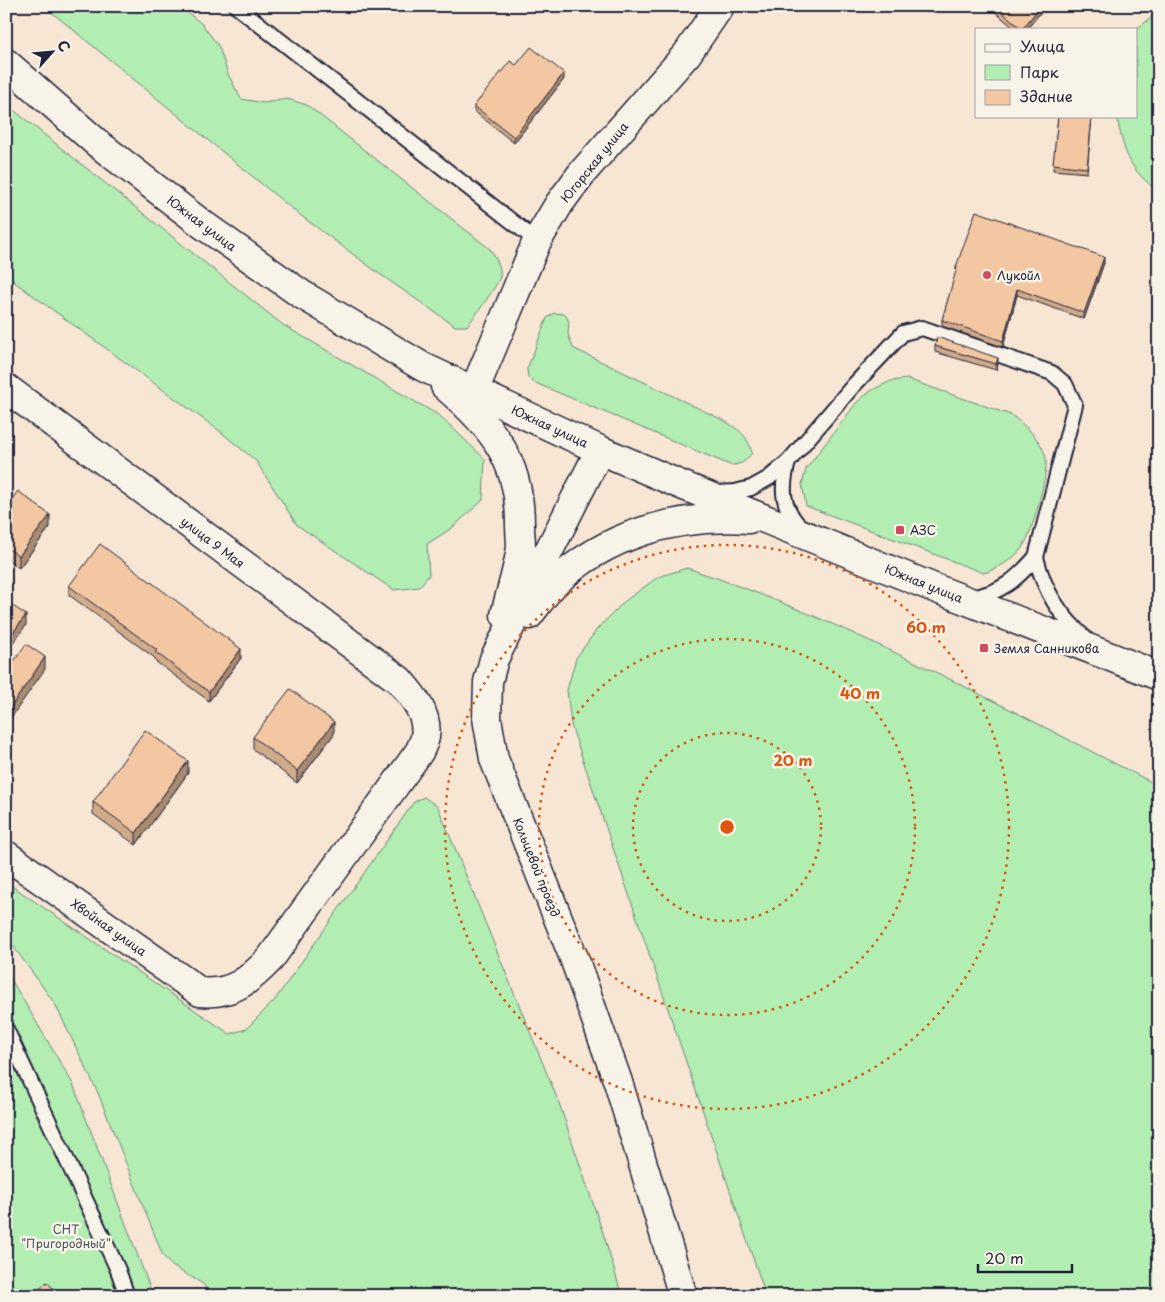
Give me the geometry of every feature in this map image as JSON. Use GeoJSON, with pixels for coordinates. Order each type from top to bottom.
{"type":"FeatureCollection","features":[{"type":"Feature","properties":{"kind":"main road","name":"Югорская улица"},"geometry":{"type":"LineString","coordinates":[[474,390],[537,241],[559,204],[582,173],[686,54],[720,6]]}},
{"type":"Feature","properties":{"kind":"main road","name":"Южная улица"},"geometry":{"type":"LineString","coordinates":[[6,63],[98,143],[202,224],[301,294],[423,367],[600,450],[697,491],[962,599],[1159,676]]}},
{"type":"Feature","properties":{"kind":"main road"},"geometry":{"type":"LineString","coordinates":[[423,367],[466,404],[496,438],[511,466],[520,507],[521,547],[494,659]]}},
{"type":"Feature","properties":{"kind":"main road","name":"улица 9 Мая"},"geometry":{"type":"LineString","coordinates":[[6,388],[399,680],[416,699],[424,719],[425,736],[419,752],[270,960],[255,975],[234,989],[214,993]]}},
{"type":"Feature","properties":{"kind":"main road","name":"Кольцевой проезд"},"geometry":{"type":"LineString","coordinates":[[600,450],[494,659],[488,682],[487,718],[494,760],[574,958],[615,1073],[683,1296]]}},
{"type":"Feature","properties":{"kind":"main road"},"geometry":{"type":"LineString","coordinates":[[494,659],[553,586],[584,559],[609,544],[641,531],[692,519],[725,517],[770,520]]}},
{"type":"Feature","properties":{"kind":"main road","name":"Хвойная улица"},"geometry":{"type":"LineString","coordinates":[[6,855],[200,992],[214,993]]}},
{"type":"Feature","properties":{"kind":"lane"},"geometry":{"type":"LineString","coordinates":[[236,6],[537,241]]}},
{"type":"Feature","properties":{"kind":"lane"},"geometry":{"type":"LineString","coordinates":[[697,491],[735,492],[751,488],[769,478],[788,462],[853,386],[903,333],[922,328],[1052,373],[1065,384],[1075,405],[1036,557],[1022,573],[1005,587],[985,595],[962,599]]}},
{"type":"Feature","properties":{"kind":"lane"},"geometry":{"type":"LineString","coordinates":[[788,462],[783,481],[786,502],[789,513],[808,536]]}},
{"type":"Feature","properties":{"kind":"lane"},"geometry":{"type":"LineString","coordinates":[[1036,557],[1041,578],[1053,601],[1073,628],[1104,655]]}},
{"type":"Feature","properties":{"kind":"lane"},"geometry":{"type":"LineString","coordinates":[[6,1029],[118,1270],[127,1296]]}},
{"type":"Feature","properties":{"kind":"green space"},"geometry":{"type":"Polygon","coordinates":[[[44,6],[179,6],[202,24],[219,47],[228,74],[241,99],[264,103],[287,99],[307,105],[490,249],[498,262],[500,270],[500,277],[495,287],[467,326],[455,326],[381,275],[296,212],[44,6]]]}},
{"type":"Feature","properties":{"kind":"green space"},"geometry":{"type":"Polygon","coordinates":[[[1159,7],[1159,192],[1140,176],[1129,160],[1117,118],[1138,118],[1137,28],[1150,19],[1159,7]]]}},
{"type":"Feature","properties":{"kind":"green space"},"geometry":{"type":"Polygon","coordinates":[[[6,104],[283,325],[440,416],[485,459],[483,500],[452,528],[427,544],[429,575],[419,587],[394,590],[297,525],[256,461],[217,429],[6,276],[6,104]]]}},
{"type":"Feature","properties":{"kind":"green space"},"geometry":{"type":"Polygon","coordinates":[[[554,313],[565,314],[569,322],[568,334],[573,348],[725,421],[748,441],[752,453],[742,462],[730,465],[533,382],[528,377],[527,369],[547,318],[554,313]]]}},
{"type":"Feature","properties":{"kind":"green space"},"geometry":{"type":"Polygon","coordinates":[[[907,379],[1011,415],[1033,434],[1044,452],[1046,467],[1042,491],[1035,518],[1026,541],[1015,556],[994,569],[984,573],[806,506],[802,484],[806,469],[857,402],[872,390],[891,381],[907,379]]]}},
{"type":"Feature","properties":{"kind":"green space"},"geometry":{"type":"Polygon","coordinates":[[[687,568],[809,614],[868,640],[985,697],[1159,786],[1159,1296],[766,1296],[571,725],[567,690],[576,658],[598,628],[625,601],[658,577],[687,568]]]}},
{"type":"Feature","properties":{"kind":"green space"},"geometry":{"type":"Polygon","coordinates":[[[424,797],[438,807],[559,1103],[604,1236],[622,1296],[211,1296],[203,1284],[172,1266],[163,1256],[98,1093],[55,1004],[6,936],[6,882],[230,1034],[246,1029],[274,1001],[414,802],[424,797]]]}},
{"type":"Feature","properties":{"kind":"green space","name":"СНТ \"Пригородный\""},"geometry":{"type":"Polygon","coordinates":[[[6,971],[73,1084],[153,1296],[6,1296],[6,971]]]}},
{"type":"Feature","properties":{"kind":"building"},"geometry":{"type":"Polygon","coordinates":[[[995,6],[1041,6],[1021,28],[995,6]]]}},
{"type":"Feature","properties":{"kind":"building"},"geometry":{"type":"Polygon","coordinates":[[[531,47],[564,73],[514,137],[474,106],[510,61],[516,65],[531,47]]]}},
{"type":"Feature","properties":{"kind":"building"},"geometry":{"type":"Polygon","coordinates":[[[1058,118],[1092,118],[1087,168],[1053,164],[1058,118]]]}},
{"type":"Feature","properties":{"kind":"building"},"geometry":{"type":"Polygon","coordinates":[[[976,211],[1104,257],[1084,313],[1017,289],[1003,341],[942,320],[956,267],[976,211]]]}},
{"type":"Feature","properties":{"kind":"building"},"geometry":{"type":"Polygon","coordinates":[[[937,337],[998,358],[996,364],[935,346],[937,337]]]}},
{"type":"Feature","properties":{"kind":"building"},"geometry":{"type":"Polygon","coordinates":[[[18,491],[50,515],[19,556],[6,547],[6,507],[18,491]]]}},
{"type":"Feature","properties":{"kind":"building"},"geometry":{"type":"Polygon","coordinates":[[[100,544],[241,649],[209,692],[155,652],[157,650],[69,586],[100,544]]]}},
{"type":"Feature","properties":{"kind":"building"},"geometry":{"type":"Polygon","coordinates":[[[6,601],[26,615],[6,642],[6,601]]]}},
{"type":"Feature","properties":{"kind":"building"},"geometry":{"type":"Polygon","coordinates":[[[26,644],[45,657],[6,714],[6,673],[26,644]]]}},
{"type":"Feature","properties":{"kind":"building"},"geometry":{"type":"Polygon","coordinates":[[[290,689],[334,722],[297,771],[253,737],[290,689]]]}},
{"type":"Feature","properties":{"kind":"building"},"geometry":{"type":"Polygon","coordinates":[[[145,730],[188,761],[136,833],[93,802],[145,730]]]}},
{"type":"Feature","properties":{"kind":"building"},"geometry":{"type":"Polygon","coordinates":[[[47,1282],[60,1296],[32,1296],[47,1282]]]}},
{"type":"Feature","properties":{"kind":"place","name":"Лукойл"},"geometry":{"type":"Point","coordinates":[987,275]}},
{"type":"Feature","properties":{"kind":"place","name":"АЗС"},"geometry":{"type":"Point","coordinates":[900,530]}},
{"type":"Feature","properties":{"kind":"place","name":"Земля Санникова"},"geometry":{"type":"Point","coordinates":[984,648]}}]}
